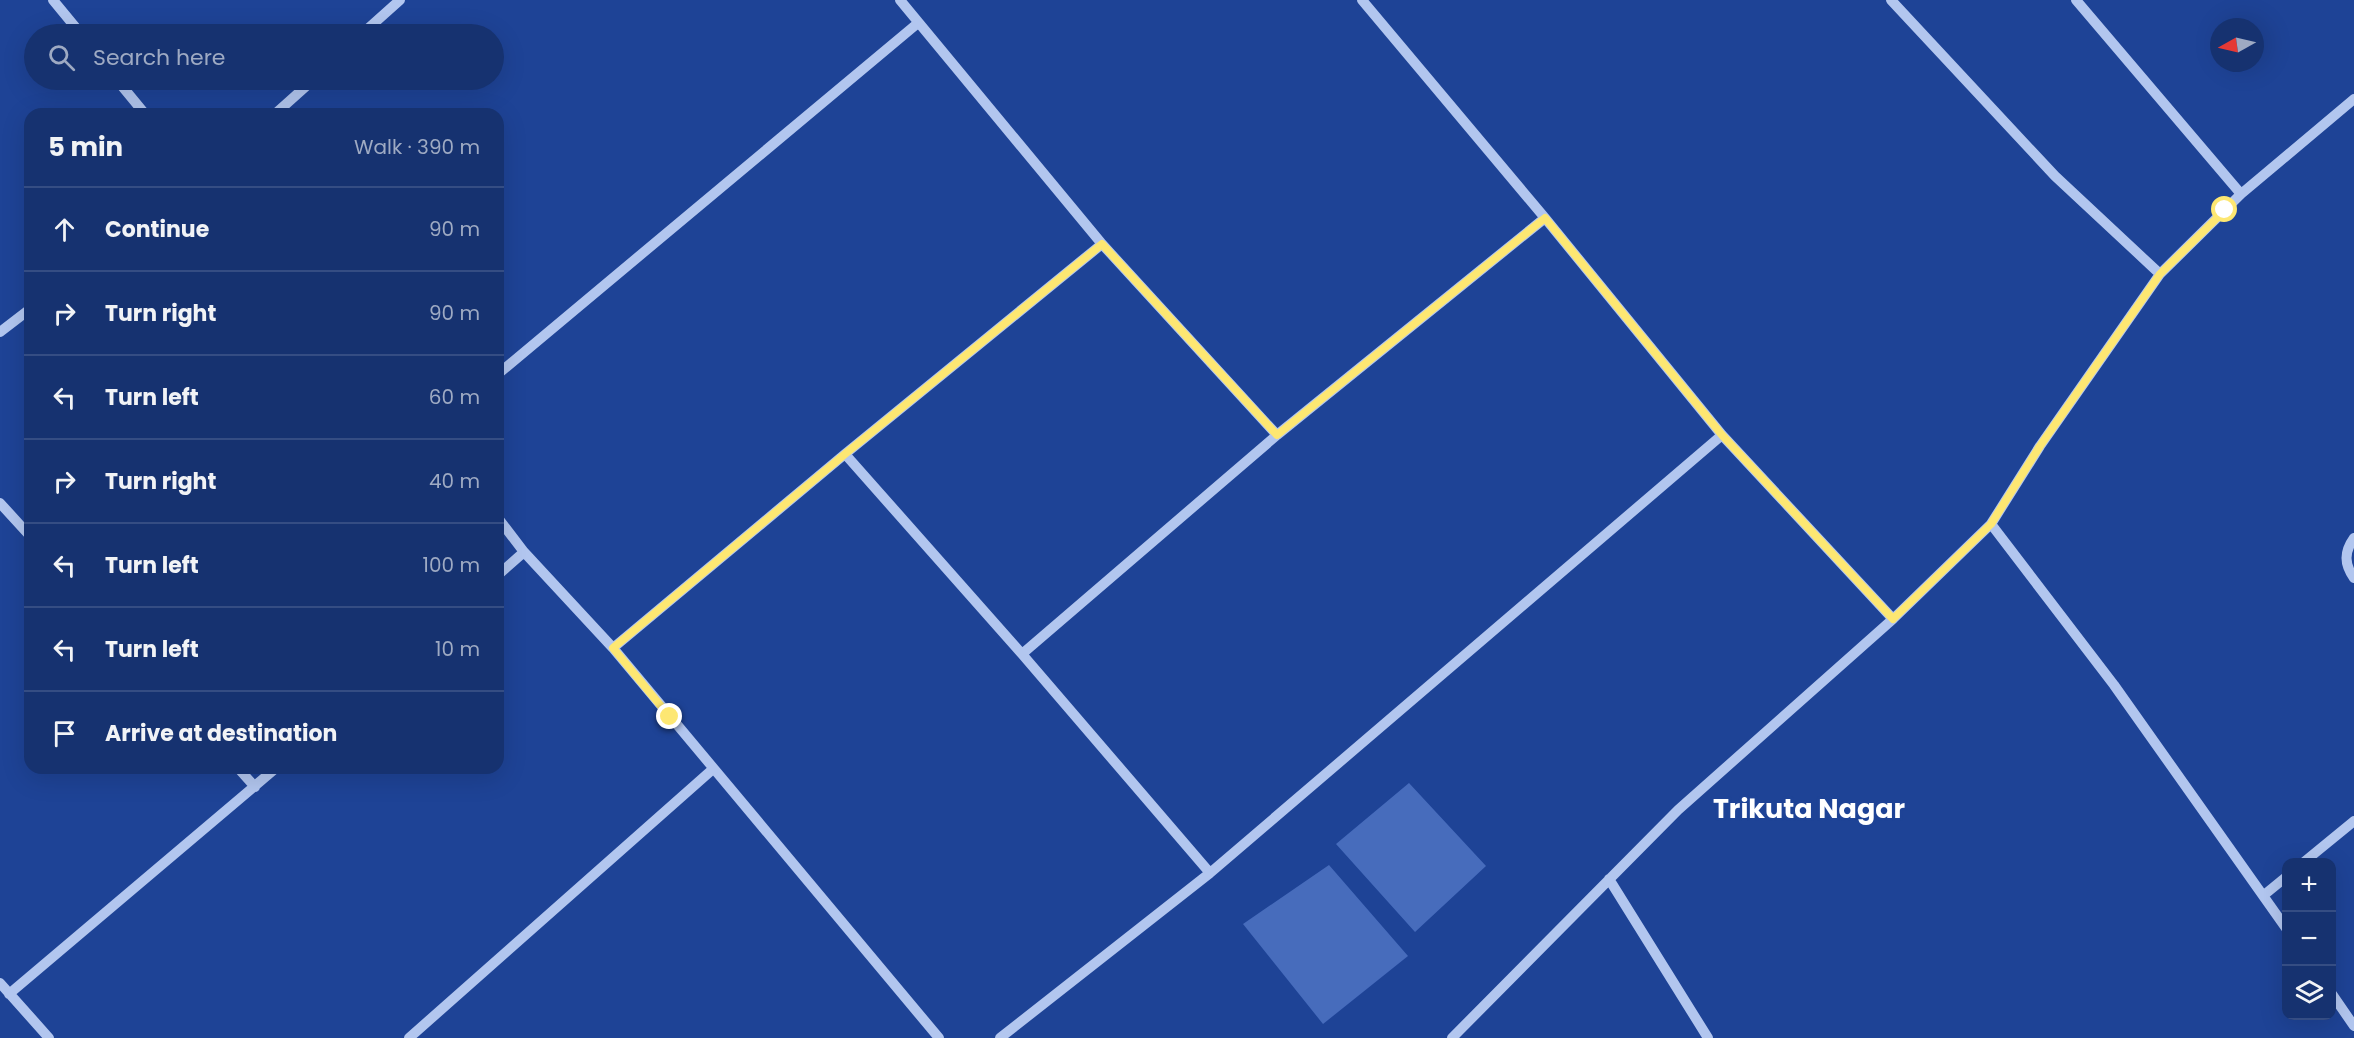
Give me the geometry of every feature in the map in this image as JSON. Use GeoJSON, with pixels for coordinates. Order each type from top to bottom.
{"type":"FeatureCollection","features":[{"type":"Feature","properties":{"kind":"street"},"geometry":{"type":"LineString","coordinates":[[53,0],[73,24]]}},
{"type":"Feature","properties":{"kind":"street"},"geometry":{"type":"LineString","coordinates":[[373,24],[400,0]]}},
{"type":"Feature","properties":{"kind":"street"},"geometry":{"type":"LineString","coordinates":[[900,0],[1102,244],[1277,435]]}},
{"type":"Feature","properties":{"kind":"street"},"geometry":{"type":"LineString","coordinates":[[1362,0],[1545,218],[1722,435],[1893,619]]}},
{"type":"Feature","properties":{"kind":"street"},"geometry":{"type":"LineString","coordinates":[[1891,0],[2055,176],[2160,274]]}},
{"type":"Feature","properties":{"kind":"street"},"geometry":{"type":"LineString","coordinates":[[2076,0],[2241,194]]}},
{"type":"Feature","properties":{"kind":"street"},"geometry":{"type":"LineString","coordinates":[[504,369],[918,23]]}},
{"type":"Feature","properties":{"kind":"street"},"geometry":{"type":"LineString","coordinates":[[125,90],[140,108]]}},
{"type":"Feature","properties":{"kind":"street"},"geometry":{"type":"LineString","coordinates":[[282,108],[302,90]]}},
{"type":"Feature","properties":{"kind":"street"},"geometry":{"type":"LineString","coordinates":[[1452,1038],[1678,810],[1893,619],[1991,524],[2040,446],[2160,274],[2241,194],[2354,99]]}},
{"type":"Feature","properties":{"kind":"street"},"geometry":{"type":"LineString","coordinates":[[1022,654],[1277,435],[1545,218]]}},
{"type":"Feature","properties":{"kind":"street"},"geometry":{"type":"LineString","coordinates":[[613,648],[1102,244]]}},
{"type":"Feature","properties":{"kind":"street"},"geometry":{"type":"LineString","coordinates":[[0,332],[24,314]]}},
{"type":"Feature","properties":{"kind":"street"},"geometry":{"type":"LineString","coordinates":[[1000,1038],[1210,873],[1722,435]]}},
{"type":"Feature","properties":{"kind":"street"},"geometry":{"type":"LineString","coordinates":[[845,454],[1022,654],[1210,873]]}},
{"type":"Feature","properties":{"kind":"street"},"geometry":{"type":"LineString","coordinates":[[0,503],[24,529]]}},
{"type":"Feature","properties":{"kind":"street"},"geometry":{"type":"LineString","coordinates":[[1991,524],[2114,685],[2282,922]]}},
{"type":"Feature","properties":{"kind":"street"},"geometry":{"type":"LineString","coordinates":[[504,526],[524,552],[613,648],[939,1038]]}},
{"type":"Feature","properties":{"kind":"street"},"geometry":{"type":"LineString","coordinates":[[2354,538],[2348,547],[2346,557],[2349,571],[2354,578]]}},
{"type":"Feature","properties":{"kind":"street"},"geometry":{"type":"LineString","coordinates":[[504,569],[524,552]]}},
{"type":"Feature","properties":{"kind":"street"},"geometry":{"type":"LineString","coordinates":[[414,1036],[713,768]]}},
{"type":"Feature","properties":{"kind":"street"},"geometry":{"type":"LineString","coordinates":[[243,774],[255,787]]}},
{"type":"Feature","properties":{"kind":"street"},"geometry":{"type":"LineString","coordinates":[[9,994],[269,774]]}},
{"type":"Feature","properties":{"kind":"street"},"geometry":{"type":"LineString","coordinates":[[2309,858],[2354,821]]}},
{"type":"Feature","properties":{"kind":"street"},"geometry":{"type":"LineString","coordinates":[[1608,879],[1708,1038]]}},
{"type":"Feature","properties":{"kind":"street"},"geometry":{"type":"LineString","coordinates":[[2264,895],[2282,880]]}},
{"type":"Feature","properties":{"kind":"street"},"geometry":{"type":"LineString","coordinates":[[0,983],[49,1038]]}},
{"type":"Feature","properties":{"kind":"street"},"geometry":{"type":"LineString","coordinates":[[2336,1001],[2354,1026]]}},
{"type":"Feature","properties":{"kind":"building"},"geometry":{"type":"Polygon","coordinates":[[[1409,783],[1486,866],[1415,932],[1336,844],[1409,783]]]}},
{"type":"Feature","properties":{"kind":"building"},"geometry":{"type":"Polygon","coordinates":[[[1329,865],[1408,956],[1323,1024],[1243,924],[1329,865]]]}},
{"type":"Feature","properties":{"kind":"district","name":"Trikuta Nagar"},"geometry":{"type":"Point","coordinates":[1809,809]}},
{"type":"Feature","properties":{"kind":"route"},"geometry":{"type":"LineString","coordinates":[[670,717],[613,648],[1102,244],[1277,435],[1545,218],[1722,435],[1893,619],[1991,524],[2040,446],[2160,274],[2225,210]]}}]}
